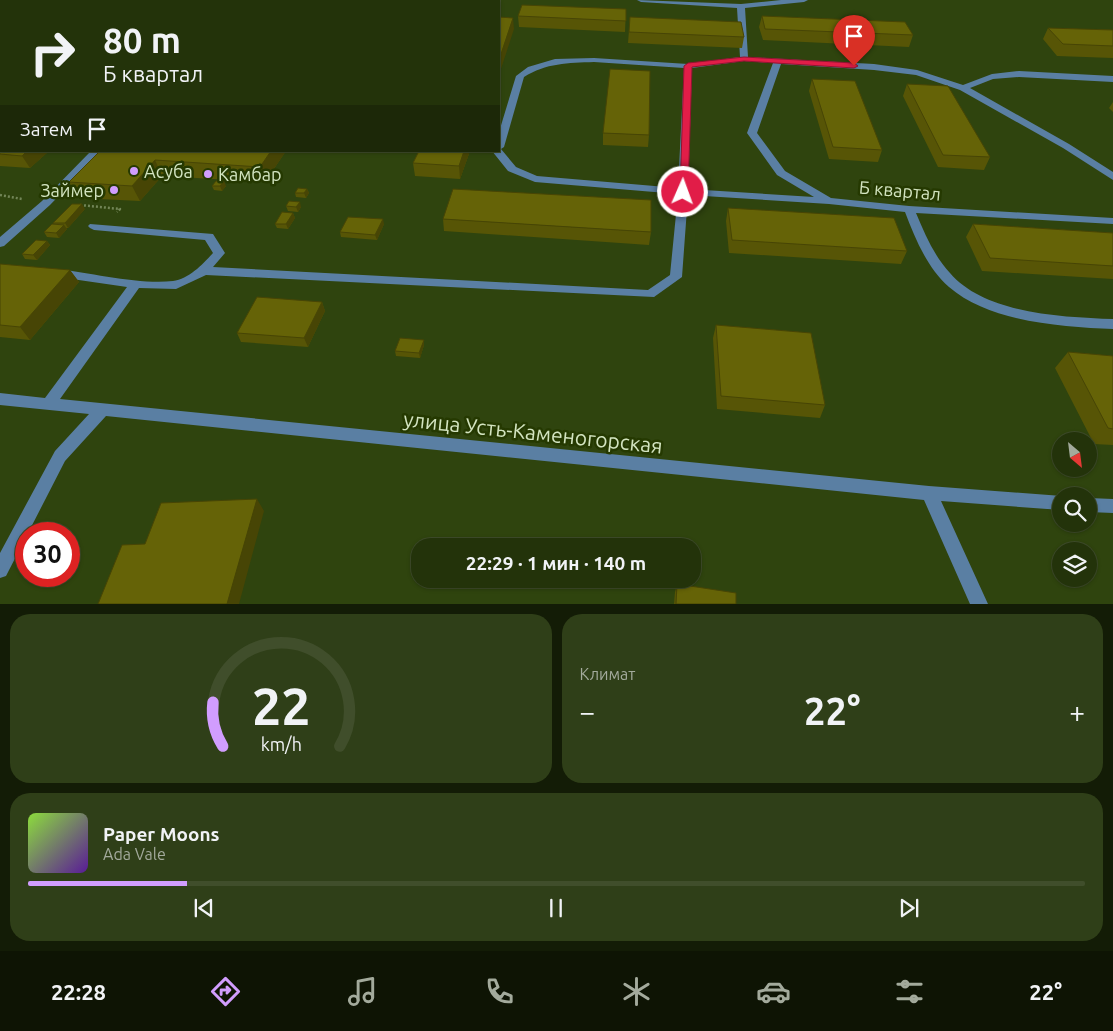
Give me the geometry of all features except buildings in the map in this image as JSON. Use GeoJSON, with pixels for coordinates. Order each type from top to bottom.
{"type":"FeatureCollection","features":[{"type":"Feature","properties":{"kind":"street"},"geometry":{"type":"LineString","coordinates":[[641,0],[741,6],[804,0]]}},
{"type":"Feature","properties":{"kind":"street"},"geometry":{"type":"LineString","coordinates":[[741,6],[744,59]]}},
{"type":"Feature","properties":{"kind":"street"},"geometry":{"type":"LineString","coordinates":[[500,144],[520,76],[544,63],[566,60],[688,66],[744,59],[896,69],[924,75],[963,88],[1066,146],[1113,177]]}},
{"type":"Feature","properties":{"kind":"street"},"geometry":{"type":"LineString","coordinates":[[778,62],[752,133],[781,173],[829,201]]}},
{"type":"Feature","properties":{"kind":"street"},"geometry":{"type":"LineString","coordinates":[[204,271],[650,294],[676,277],[683,192],[688,66]]}},
{"type":"Feature","properties":{"kind":"street"},"geometry":{"type":"LineString","coordinates":[[963,88],[992,77],[1019,74],[1113,79]]}},
{"type":"Feature","properties":{"kind":"street"},"geometry":{"type":"LineString","coordinates":[[0,243],[46,202],[97,152]]}},
{"type":"Feature","properties":{"kind":"street","name":"Б квартал"},"geometry":{"type":"LineString","coordinates":[[499,152],[512,169],[535,179],[683,192],[829,201],[909,209],[1113,221]]}},
{"type":"Feature","properties":{"kind":"street"},"geometry":{"type":"LineString","coordinates":[[909,209],[920,236],[936,263],[952,284],[977,300],[1016,313],[1086,323],[1113,324]]}},
{"type":"Feature","properties":{"kind":"street"},"geometry":{"type":"LineString","coordinates":[[47,271],[136,284],[176,286],[204,271],[219,254],[209,237],[94,226]]}},
{"type":"Feature","properties":{"kind":"street"},"geometry":{"type":"LineString","coordinates":[[49,403],[136,284]]}},
{"type":"Feature","properties":{"kind":"street","name":"улица Усть-Каменогорская"},"geometry":{"type":"LineString","coordinates":[[0,399],[929,493],[1052,502]]}},
{"type":"Feature","properties":{"kind":"street"},"geometry":{"type":"LineString","coordinates":[[0,570],[60,456],[102,410]]}},
{"type":"Feature","properties":{"kind":"street"},"geometry":{"type":"LineString","coordinates":[[929,493],[979,604]]}},
{"type":"Feature","properties":{"kind":"street"},"geometry":{"type":"LineString","coordinates":[[1097,505],[1113,506]]}},
{"type":"Feature","properties":{"kind":"place","name":"Асуба"},"geometry":{"type":"Point","coordinates":[134,171]}},
{"type":"Feature","properties":{"kind":"place","name":"Камбар"},"geometry":{"type":"Point","coordinates":[208,174]}},
{"type":"Feature","properties":{"kind":"place","name":"Займер"},"geometry":{"type":"Point","coordinates":[114,190]}},
{"type":"Feature","properties":{"kind":"route"},"geometry":{"type":"LineString","coordinates":[[683,192],[688,66],[704,62],[744,59],[854,66]]}}]}
